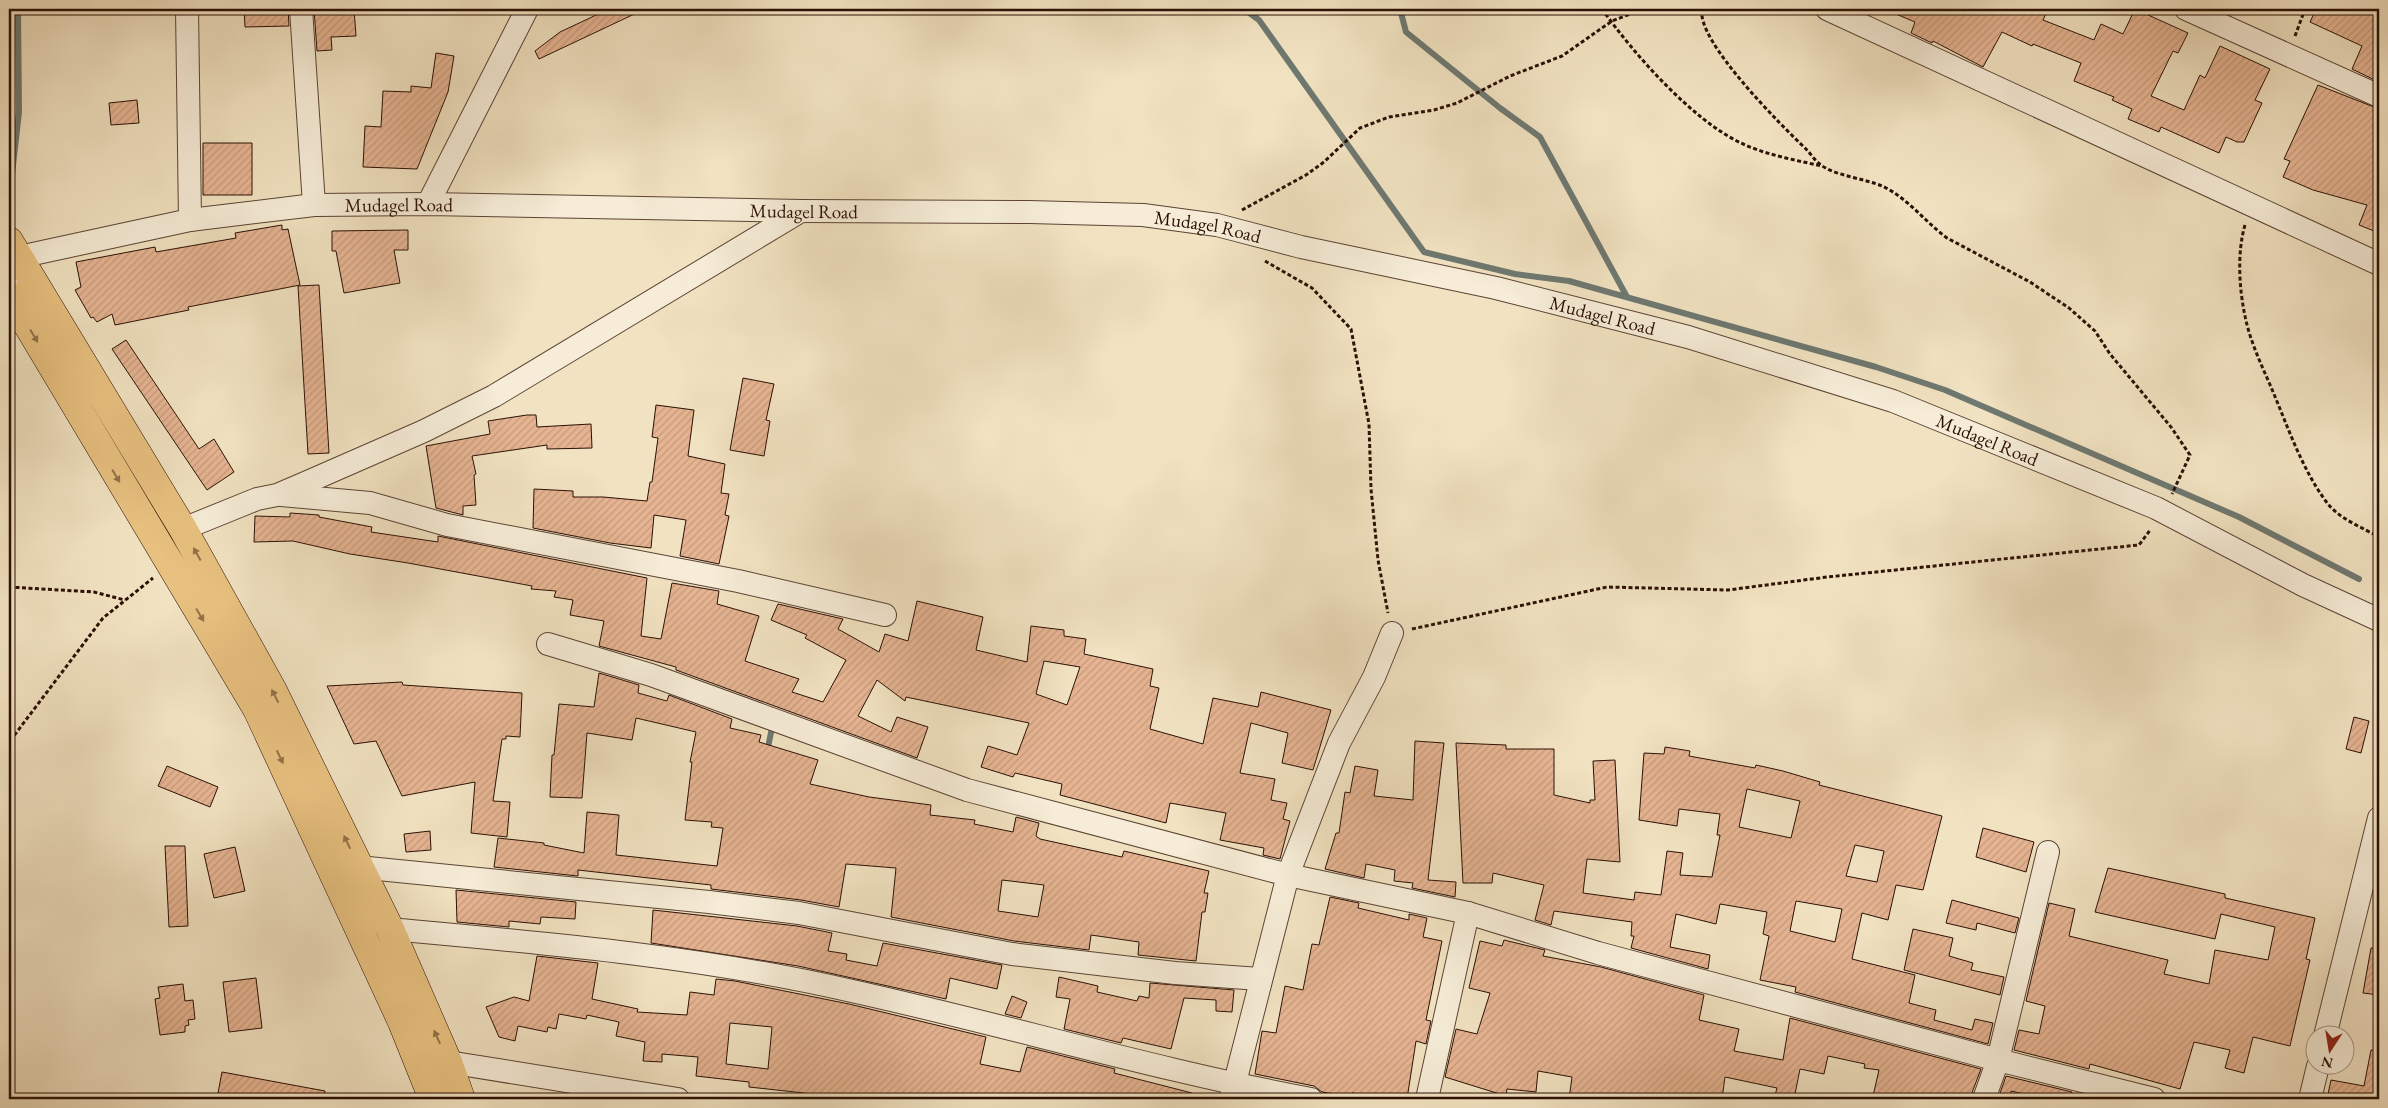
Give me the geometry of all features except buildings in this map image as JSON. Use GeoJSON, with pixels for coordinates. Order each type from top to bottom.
{"type":"FeatureCollection","features":[{"type":"Feature","properties":{"kind":"main road"},"geometry":{"type":"LineString","coordinates":[[14,249],[184,529],[272,689],[390,929],[448,1062],[461,1099]]}},
{"type":"Feature","properties":{"kind":"main road"},"geometry":{"type":"LineString","coordinates":[[11,299],[257,709],[390,995],[433,1099]]}},
{"type":"Feature","properties":{"kind":"street"},"geometry":{"type":"LineString","coordinates":[[187,9],[190,220]]}},
{"type":"Feature","properties":{"kind":"street"},"geometry":{"type":"LineString","coordinates":[[301,9],[314,205]]}},
{"type":"Feature","properties":{"kind":"street"},"geometry":{"type":"LineString","coordinates":[[428,204],[527,9]]}},
{"type":"Feature","properties":{"kind":"street"},"geometry":{"type":"LineString","coordinates":[[1826,9],[2379,264]]}},
{"type":"Feature","properties":{"kind":"street"},"geometry":{"type":"LineString","coordinates":[[2186,9],[2379,96]]}},
{"type":"Feature","properties":{"kind":"street","name":"Mudagel Road"},"geometry":{"type":"LineString","coordinates":[[14,249],[190,220],[314,205],[428,204],[1143,215],[1218,225],[1300,247],[1496,288],[1688,337],[1893,401],[2164,512],[2303,585],[2379,620]]}},
{"type":"Feature","properties":{"kind":"street"},"geometry":{"type":"LineString","coordinates":[[184,529],[257,499],[277,495],[424,431],[494,396],[802,211]]}},
{"type":"Feature","properties":{"kind":"street"},"geometry":{"type":"LineString","coordinates":[[11,299],[14,249]]}},
{"type":"Feature","properties":{"kind":"street"},"geometry":{"type":"LineString","coordinates":[[277,495],[370,503],[446,525],[738,581],[885,615]]}},
{"type":"Feature","properties":{"kind":"street"},"geometry":{"type":"LineString","coordinates":[[1232,1092],[1288,875],[1339,744],[1374,677],[1392,633]]}},
{"type":"Feature","properties":{"kind":"street"},"geometry":{"type":"LineString","coordinates":[[548,644],[651,675],[968,790],[1288,875],[1468,913],[1598,953],[1998,1060],[2154,1099]]}},
{"type":"Feature","properties":{"kind":"street"},"geometry":{"type":"LineString","coordinates":[[2327,1026],[2379,818]]}},
{"type":"Feature","properties":{"kind":"street"},"geometry":{"type":"LineString","coordinates":[[1984,1099],[1998,1060],[2048,852]]}},
{"type":"Feature","properties":{"kind":"street"},"geometry":{"type":"LineString","coordinates":[[358,867],[799,913],[1012,954],[1175,973],[1260,979]]}},
{"type":"Feature","properties":{"kind":"street"},"geometry":{"type":"LineString","coordinates":[[1427,1099],[1468,913]]}},
{"type":"Feature","properties":{"kind":"street"},"geometry":{"type":"LineString","coordinates":[[390,929],[592,947],[832,987],[1232,1092],[1311,1099]]}},
{"type":"Feature","properties":{"kind":"street"},"geometry":{"type":"LineString","coordinates":[[448,1062],[678,1099]]}},
{"type":"Feature","properties":{"kind":"street"},"geometry":{"type":"LineString","coordinates":[[2310,1099],[2316,1076]]}},
{"type":"Feature","properties":{"kind":"path"},"geometry":{"type":"LineString","coordinates":[[1262,259],[1312,288],[1351,329],[1369,424],[1371,489],[1378,560],[1392,633],[1607,587],[1728,590],[1827,577],[2139,545],[2164,512],[2190,455],[2171,427],[2110,354],[2095,331],[2069,308],[2030,282],[1947,238],[1934,228],[1916,208],[1894,192],[1822,166],[1762,151],[1724,135],[1649,68],[1602,9]]}},
{"type":"Feature","properties":{"kind":"path"},"geometry":{"type":"LineString","coordinates":[[1218,225],[1306,175],[1324,162],[1360,128],[1389,117],[1434,110],[1457,103],[1510,76],[1562,56],[1611,22],[1643,9]]}},
{"type":"Feature","properties":{"kind":"path"},"geometry":{"type":"LineString","coordinates":[[1702,9],[1700,16],[1706,32],[1759,104],[1822,166]]}},
{"type":"Feature","properties":{"kind":"path"},"geometry":{"type":"LineString","coordinates":[[2287,55],[2305,9]]}},
{"type":"Feature","properties":{"kind":"path"},"geometry":{"type":"LineString","coordinates":[[2251,205],[2242,237],[2240,273],[2245,316],[2254,348],[2314,483],[2330,506],[2379,537]]}},
{"type":"Feature","properties":{"kind":"path"},"geometry":{"type":"LineString","coordinates":[[9,747],[13,737],[103,618],[169,565]]}},
{"type":"Feature","properties":{"kind":"path"},"geometry":{"type":"LineString","coordinates":[[9,587],[94,592],[125,600]]}},
{"type":"Feature","properties":{"kind":"waterway"},"geometry":{"type":"LineString","coordinates":[[10,192],[19,112],[18,9]]}},
{"type":"Feature","properties":{"kind":"waterway"},"geometry":{"type":"LineString","coordinates":[[1244,9],[1259,20],[1424,252],[1515,274],[1569,281],[1876,367],[1945,390],[2239,517],[2359,579]]}},
{"type":"Feature","properties":{"kind":"waterway"},"geometry":{"type":"LineString","coordinates":[[1400,9],[1406,32],[1500,108],[1540,137],[1627,297]]}},
{"type":"Feature","properties":{"kind":"waterway"},"geometry":{"type":"LineString","coordinates":[[767,752],[773,723]]}}]}
